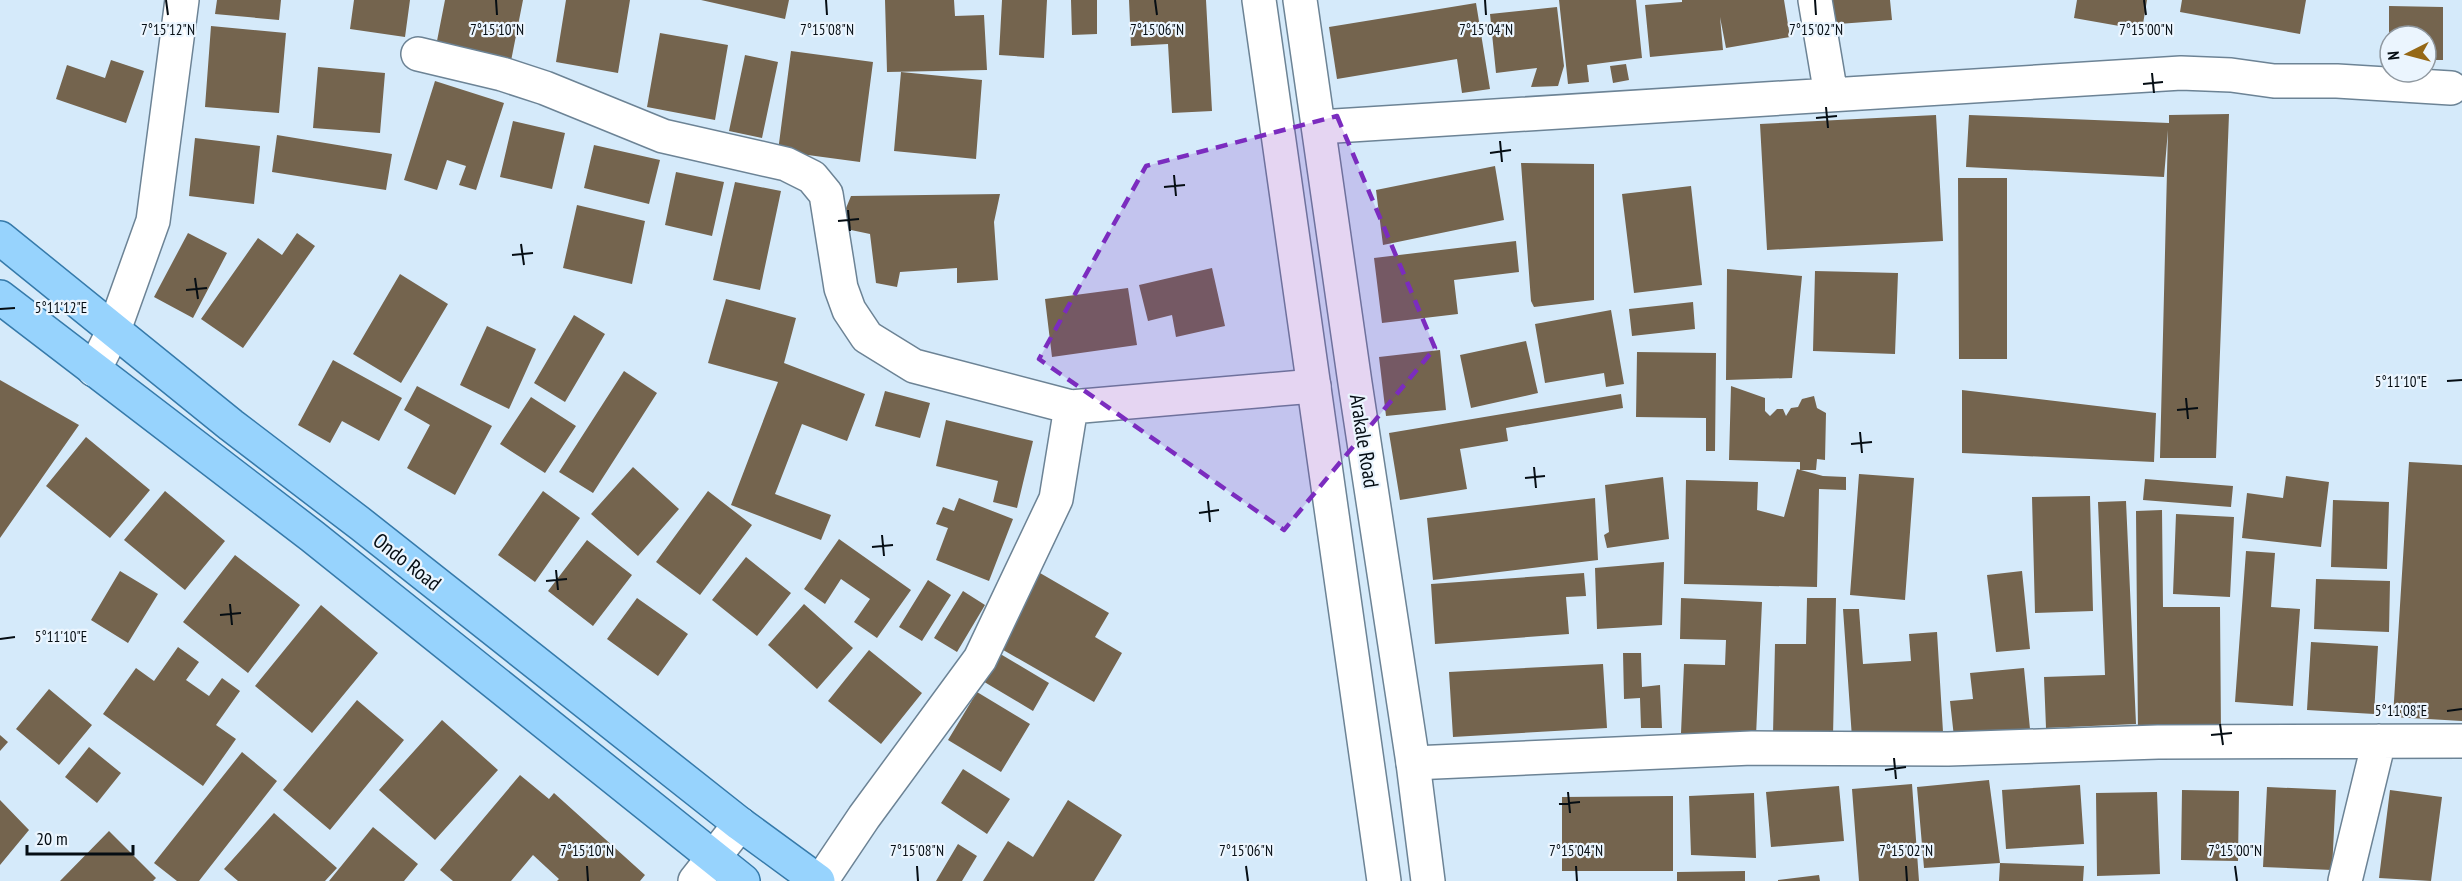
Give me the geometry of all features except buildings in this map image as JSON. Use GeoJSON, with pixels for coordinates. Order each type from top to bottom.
{"type":"FeatureCollection","features":[{"type":"Feature","properties":{"kind":"main road","name":"Ondo Road"},"geometry":{"type":"LineString","coordinates":[[0,238],[231,425],[362,525],[740,824],[819,881]]}},
{"type":"Feature","properties":{"kind":"main road","name":"Ondo Road"},"geometry":{"type":"LineString","coordinates":[[0,297],[312,536],[704,869],[743,881]]}},
{"type":"Feature","properties":{"kind":"street"},"geometry":{"type":"LineString","coordinates":[[94,370],[114,330],[153,221],[182,0]]}},
{"type":"Feature","properties":{"kind":"street","name":"Arakale Road"},"geometry":{"type":"LineString","coordinates":[[1259,0],[1384,881]]}},
{"type":"Feature","properties":{"kind":"street","name":"Arakale Road"},"geometry":{"type":"LineString","coordinates":[[1300,0],[1413,763],[1428,881]]}},
{"type":"Feature","properties":{"kind":"street"},"geometry":{"type":"LineString","coordinates":[[1815,0],[1831,95]]}},
{"type":"Feature","properties":{"kind":"street"},"geometry":{"type":"LineString","coordinates":[[418,54],[502,74],[545,88],[663,136],[786,164],[812,177],[826,194],[841,288],[849,310],[867,337],[914,366],[1071,408],[1314,386]]}},
{"type":"Feature","properties":{"kind":"street"},"geometry":{"type":"LineString","coordinates":[[1319,127],[2181,73],[2231,75],[2274,81],[2337,81],[2451,88]]}},
{"type":"Feature","properties":{"kind":"street"},"geometry":{"type":"LineString","coordinates":[[819,881],[980,659],[1056,499],[1071,408]]}},
{"type":"Feature","properties":{"kind":"street"},"geometry":{"type":"LineString","coordinates":[[2345,881],[2379,741]]}},
{"type":"Feature","properties":{"kind":"street"},"geometry":{"type":"LineString","coordinates":[[1413,763],[1752,748],[1948,749],[2158,742],[2462,741]]}},
{"type":"Feature","properties":{"kind":"street"},"geometry":{"type":"LineString","coordinates":[[704,869],[740,824]]}},
{"type":"Feature","properties":{"kind":"highlighted area"},"geometry":{"type":"Polygon","coordinates":[[[1337,116],[1435,348],[1284,530],[1039,359],[1146,166],[1337,116]]]}}]}
